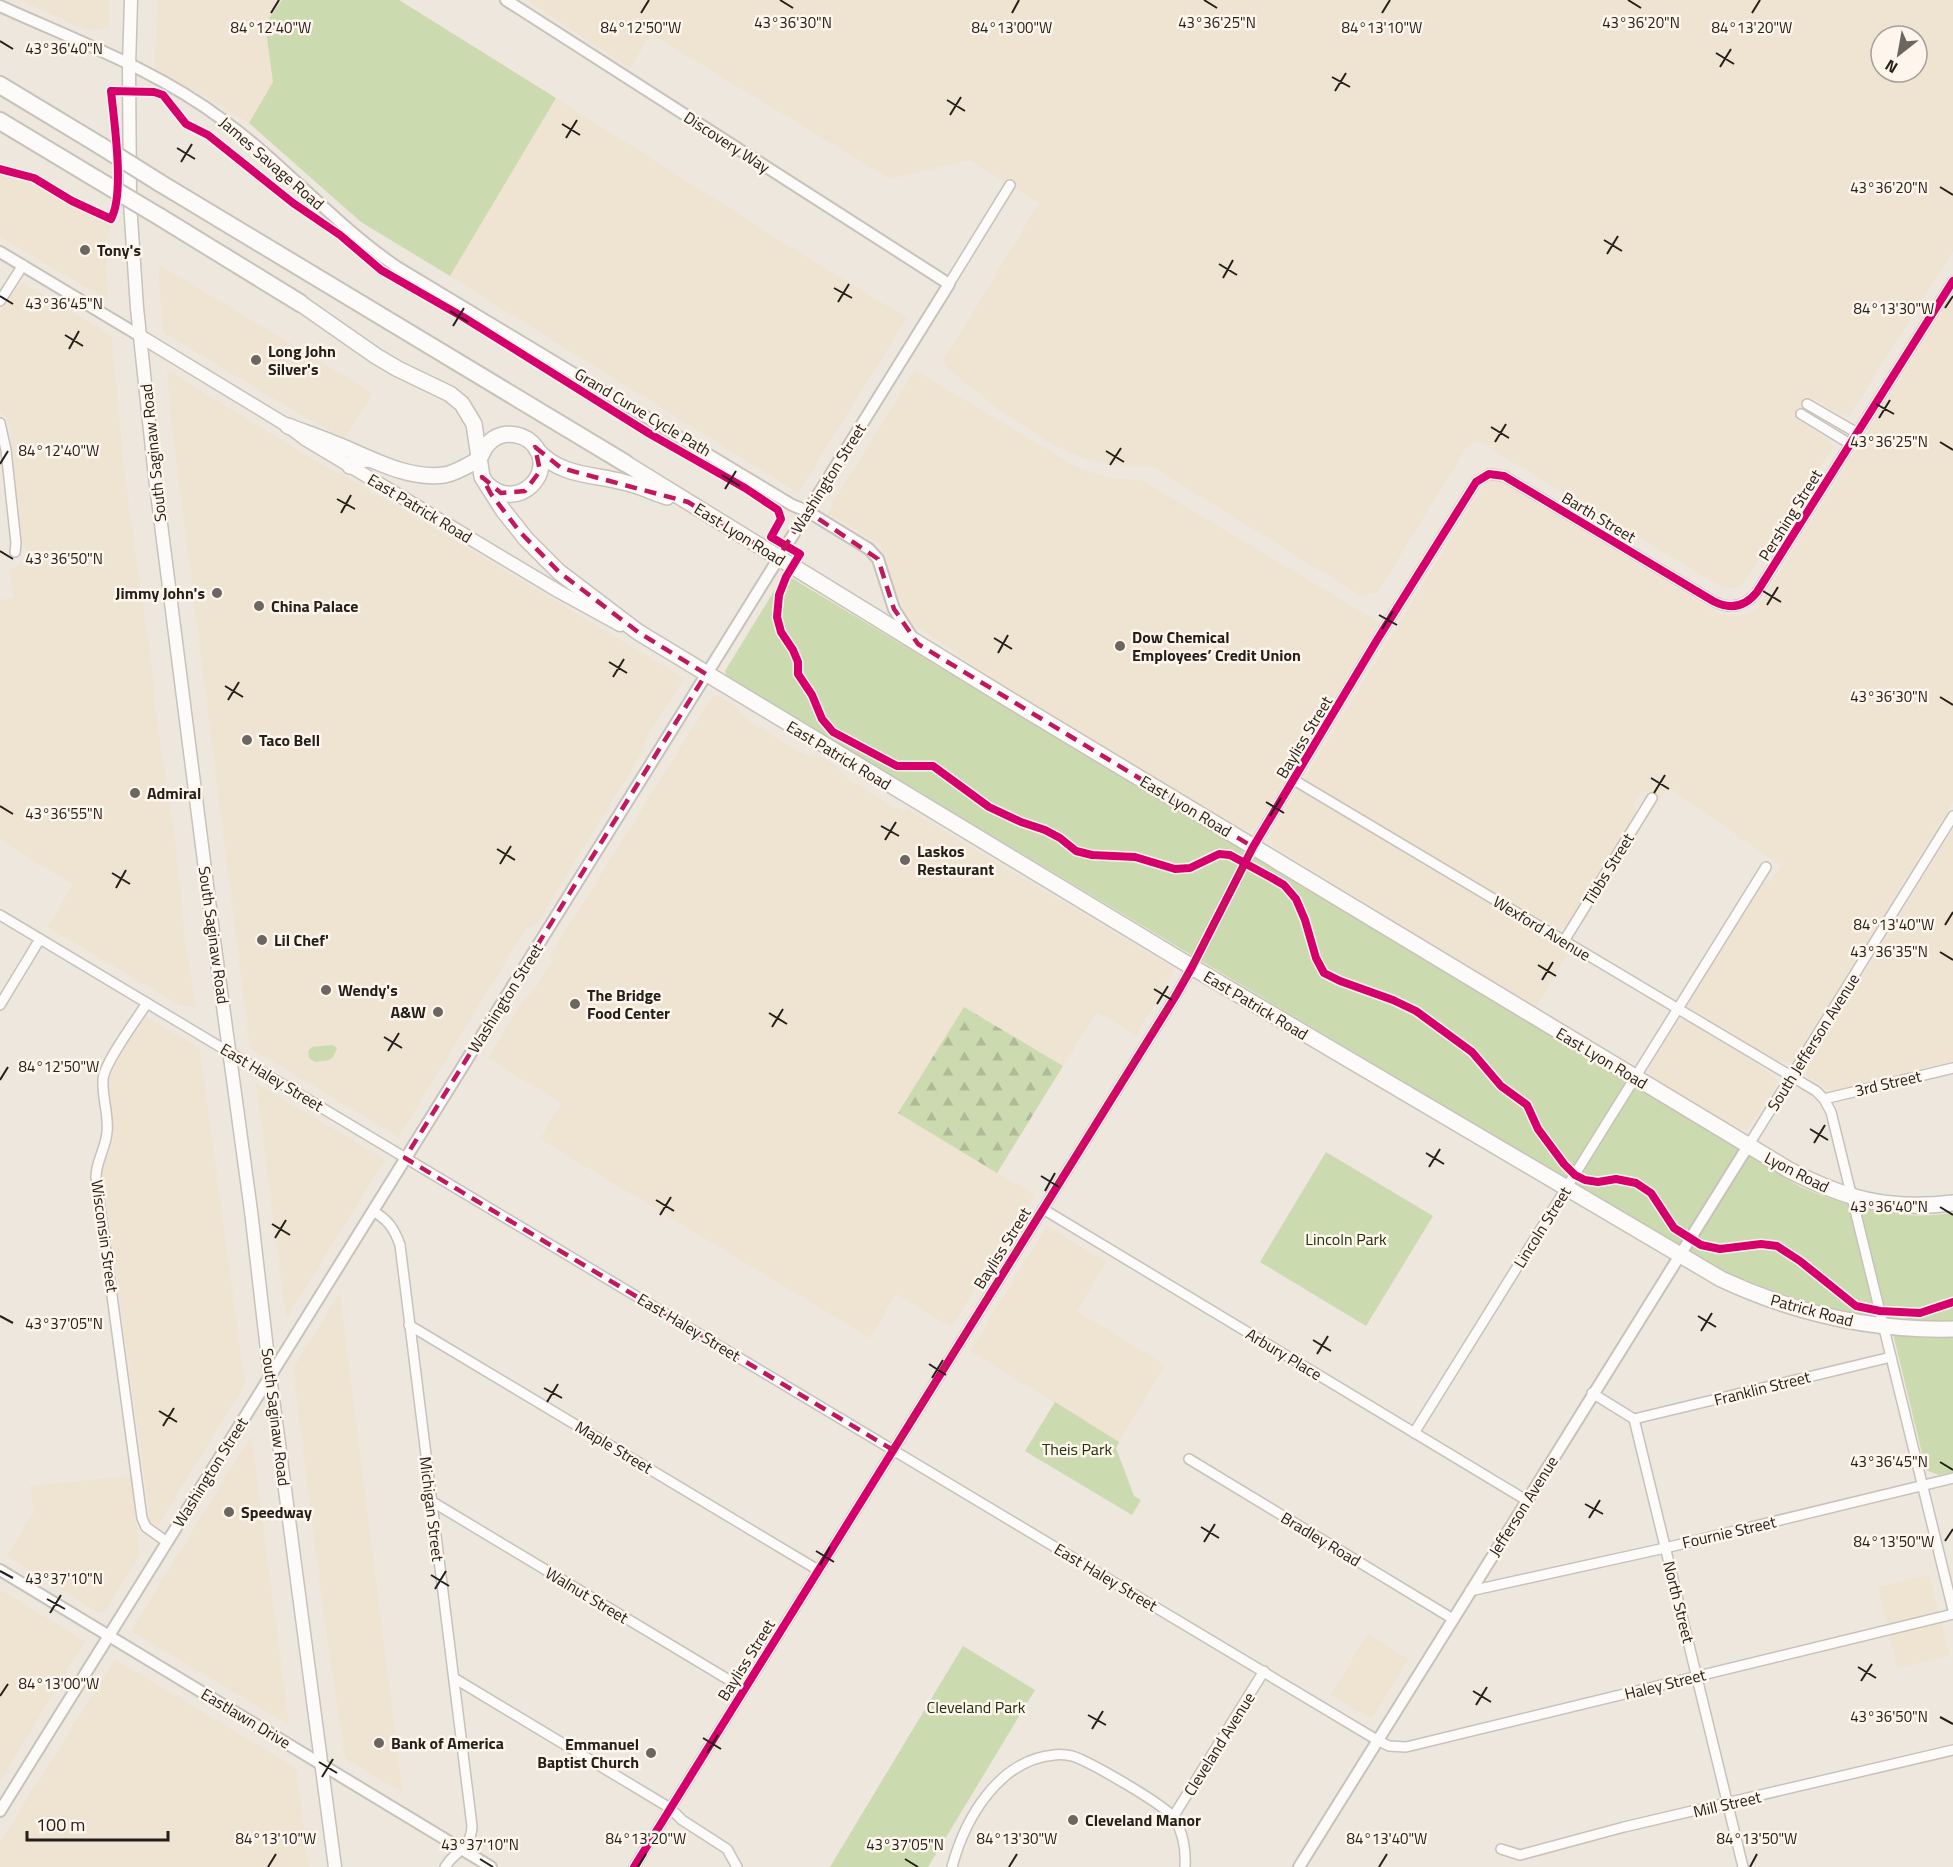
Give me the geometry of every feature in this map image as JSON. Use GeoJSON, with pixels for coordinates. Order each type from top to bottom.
{"type":"FeatureCollection","features":[{"type":"Feature","properties":{"kind":"highway"},"geometry":{"type":"LineString","coordinates":[[0,85],[625,464]]}},
{"type":"Feature","properties":{"kind":"highway"},"geometry":{"type":"LineString","coordinates":[[0,121],[300,303],[386,363],[458,400],[469,413],[474,424],[482,477],[510,519],[551,564],[612,613],[661,647]]}},
{"type":"Feature","properties":{"kind":"highway"},"geometry":{"type":"LineString","coordinates":[[288,426],[412,474],[434,476],[451,474],[480,457],[490,441],[507,434],[520,436],[535,447],[549,462],[567,471],[621,481],[688,502]]}},
{"type":"Feature","properties":{"kind":"highway"},"geometry":{"type":"LineString","coordinates":[[482,477],[490,487],[501,493],[513,495],[525,491],[540,471],[540,458],[535,447]]}},
{"type":"Feature","properties":{"kind":"highway"},"geometry":{"type":"LineString","coordinates":[[350,466],[358,460],[370,459]]}},
{"type":"Feature","properties":{"kind":"highway","name":"East Lyon Road"},"geometry":{"type":"LineString","coordinates":[[625,464],[1748,1146]]}},
{"type":"Feature","properties":{"kind":"highway","name":"East Patrick Road"},"geometry":{"type":"LineString","coordinates":[[661,647],[1192,968],[1680,1256]]}},
{"type":"Feature","properties":{"kind":"highway","name":"Lyon Road"},"geometry":{"type":"LineString","coordinates":[[1748,1146],[1820,1186],[1851,1197],[1874,1203],[1902,1206],[1953,1203]]}},
{"type":"Feature","properties":{"kind":"highway","name":"Patrick Road"},"geometry":{"type":"LineString","coordinates":[[1680,1256],[1740,1288],[1780,1304],[1842,1320],[1883,1326],[1953,1329]]}},
{"type":"Feature","properties":{"kind":"main road","name":"South Saginaw Road"},"geometry":{"type":"LineString","coordinates":[[131,0],[130,203],[140,336],[215,950],[231,1052],[270,1376],[335,1867]]}},
{"type":"Feature","properties":{"kind":"main road","name":"East Patrick Road"},"geometry":{"type":"LineString","coordinates":[[140,336],[288,426],[305,439],[558,591],[661,647]]}},
{"type":"Feature","properties":{"kind":"street","name":"Discovery Way"},"geometry":{"type":"LineString","coordinates":[[506,0],[949,284]]}},
{"type":"Feature","properties":{"kind":"street","name":"James Savage Road"},"geometry":{"type":"LineString","coordinates":[[0,6],[129,65],[194,100],[243,135],[351,233],[397,267],[869,549],[878,559],[894,609],[918,644]]}},
{"type":"Feature","properties":{"kind":"street","name":"Washington Street"},"geometry":{"type":"LineString","coordinates":[[0,1811],[1010,185]]}},
{"type":"Feature","properties":{"kind":"street","name":"East Patrick Road"},"geometry":{"type":"LineString","coordinates":[[0,252],[140,336]]}},
{"type":"Feature","properties":{"kind":"street"},"geometry":{"type":"LineString","coordinates":[[0,301],[23,265]]}},
{"type":"Feature","properties":{"kind":"street","name":"Pershing Street"},"geometry":{"type":"LineString","coordinates":[[1740,606],[1757,592],[1953,281]]}},
{"type":"Feature","properties":{"kind":"street"},"geometry":{"type":"LineString","coordinates":[[1807,404],[1857,433]]}},
{"type":"Feature","properties":{"kind":"street"},"geometry":{"type":"LineString","coordinates":[[1801,414],[1850,444]]}},
{"type":"Feature","properties":{"kind":"street"},"geometry":{"type":"LineString","coordinates":[[0,423],[6,450],[15,552]]}},
{"type":"Feature","properties":{"kind":"street","name":"Barth Street"},"geometry":{"type":"LineString","coordinates":[[1456,513],[1482,477],[1494,474],[1504,476],[1721,606],[1740,606]]}},
{"type":"Feature","properties":{"kind":"street","name":"Bayliss Street"},"geometry":{"type":"LineString","coordinates":[[634,1867],[1192,968],[1253,847],[1456,513]]}},
{"type":"Feature","properties":{"kind":"street","name":"Wexford Avenue"},"geometry":{"type":"LineString","coordinates":[[1294,780],[1816,1091],[1824,1099]]}},
{"type":"Feature","properties":{"kind":"street","name":"Tibbs Street"},"geometry":{"type":"LineString","coordinates":[[1563,941],[1652,798]]}},
{"type":"Feature","properties":{"kind":"street","name":"South Jefferson Avenue"},"geometry":{"type":"LineString","coordinates":[[1748,1146],[1953,816]]}},
{"type":"Feature","properties":{"kind":"street","name":"Lincoln Street"},"geometry":{"type":"LineString","coordinates":[[1414,1433],[1766,867]]}},
{"type":"Feature","properties":{"kind":"street","name":"East Haley Street"},"geometry":{"type":"LineString","coordinates":[[0,915],[1377,1740]]}},
{"type":"Feature","properties":{"kind":"street"},"geometry":{"type":"LineString","coordinates":[[0,1005],[40,939]]}},
{"type":"Feature","properties":{"kind":"street","name":"Wisconsin Street"},"geometry":{"type":"LineString","coordinates":[[147,1003],[103,1074],[102,1088],[108,1130],[106,1145],[96,1168],[96,1177],[142,1518],[146,1527],[167,1542]]}},
{"type":"Feature","properties":{"kind":"street","name":"3rd Street"},"geometry":{"type":"LineString","coordinates":[[1824,1099],[1953,1068]]}},
{"type":"Feature","properties":{"kind":"street"},"geometry":{"type":"LineString","coordinates":[[1824,1099],[1831,1112],[1953,1612]]}},
{"type":"Feature","properties":{"kind":"street","name":"Jefferson Avenue"},"geometry":{"type":"LineString","coordinates":[[1299,1867],[1748,1146]]}},
{"type":"Feature","properties":{"kind":"street","name":"Arbury Place"},"geometry":{"type":"LineString","coordinates":[[1043,1209],[1526,1500]]}},
{"type":"Feature","properties":{"kind":"street","name":"Michigan Street"},"geometry":{"type":"LineString","coordinates":[[373,1211],[388,1220],[395,1230],[400,1245],[472,1826],[471,1840],[462,1849]]}},
{"type":"Feature","properties":{"kind":"street","name":"Maple Street"},"geometry":{"type":"LineString","coordinates":[[409,1325],[818,1570]]}},
{"type":"Feature","properties":{"kind":"street","name":"Franklin Street"},"geometry":{"type":"LineString","coordinates":[[1634,1419],[1891,1357]]}},
{"type":"Feature","properties":{"kind":"street"},"geometry":{"type":"LineString","coordinates":[[1592,1394],[1634,1419]]}},
{"type":"Feature","properties":{"kind":"street","name":"North Street"},"geometry":{"type":"LineString","coordinates":[[1634,1419],[1743,1867]]}},
{"type":"Feature","properties":{"kind":"street","name":"Bradley Road"},"geometry":{"type":"LineString","coordinates":[[1189,1459],[1453,1619]]}},
{"type":"Feature","properties":{"kind":"street","name":"Fournie Street"},"geometry":{"type":"LineString","coordinates":[[1470,1591],[1665,1548],[1953,1478]]}},
{"type":"Feature","properties":{"kind":"street","name":"Walnut Street"},"geometry":{"type":"LineString","coordinates":[[431,1501],[744,1689]]}},
{"type":"Feature","properties":{"kind":"street","name":"Eastlawn Drive"},"geometry":{"type":"LineString","coordinates":[[0,1570],[491,1867]]}},
{"type":"Feature","properties":{"kind":"street","name":"Haley Street"},"geometry":{"type":"LineString","coordinates":[[1377,1740],[1389,1746],[1406,1747],[1953,1612]]}},
{"type":"Feature","properties":{"kind":"street","name":"Cleveland Avenue"},"geometry":{"type":"LineString","coordinates":[[1173,1817],[1264,1671]]}},
{"type":"Feature","properties":{"kind":"street"},"geometry":{"type":"LineString","coordinates":[[454,1678],[670,1808],[682,1820],[727,1849],[737,1867]]}},
{"type":"Feature","properties":{"kind":"street","name":"Mill Street"},"geometry":{"type":"LineString","coordinates":[[1501,1849],[1520,1855],[1624,1827],[1953,1750]]}},
{"type":"Feature","properties":{"kind":"street"},"geometry":{"type":"LineString","coordinates":[[952,1867],[966,1831],[982,1801],[1002,1777],[1032,1760],[1055,1754],[1072,1756],[1088,1763],[1160,1806],[1173,1817],[1183,1839],[1185,1867]]}},
{"type":"Feature","properties":{"kind":"street"},"geometry":{"type":"LineString","coordinates":[[446,1867],[462,1849]]}},
{"type":"Feature","properties":{"kind":"highlighted area"},"geometry":{"type":"Polygon","coordinates":[[[535,447],[561,468],[688,502],[778,558],[807,511],[878,559],[894,609],[918,644],[1253,847],[1192,967],[893,1450],[405,1158],[706,674],[638,632],[559,572],[520,532],[491,494],[482,477],[501,493],[525,491],[540,471],[535,447]]]}},
{"type":"Feature","properties":{"kind":"shaded area"},"geometry":{"type":"Polygon","coordinates":[[[20,0],[109,0],[109,29],[86,30],[20,0]]]}},
{"type":"Feature","properties":{"kind":"shaded area"},"geometry":{"type":"Polygon","coordinates":[[[157,0],[282,0],[265,24],[273,82],[249,123],[155,70],[157,0]]]}},
{"type":"Feature","properties":{"kind":"shaded area"},"geometry":{"type":"Polygon","coordinates":[[[527,0],[1953,0],[1953,251],[1850,415],[1838,413],[1811,397],[1798,420],[1830,441],[1833,447],[1741,587],[1725,589],[1479,442],[1468,445],[1378,592],[1361,596],[1153,467],[1131,467],[1088,460],[1055,446],[999,410],[946,367],[944,360],[1039,203],[969,160],[890,179],[651,34],[630,68],[527,0]]]}},
{"type":"Feature","properties":{"kind":"shaded area"},"geometry":{"type":"Polygon","coordinates":[[[556,98],[907,318],[798,493],[450,276],[556,98]]]}},
{"type":"Feature","properties":{"kind":"shaded area"},"geometry":{"type":"Polygon","coordinates":[[[0,171],[33,180],[111,225],[106,241],[108,300],[0,237],[0,171]]]}},
{"type":"Feature","properties":{"kind":"shaded area"},"geometry":{"type":"Polygon","coordinates":[[[158,264],[373,393],[345,439],[163,332],[158,264]]]}},
{"type":"Feature","properties":{"kind":"shaded area"},"geometry":{"type":"Polygon","coordinates":[[[23,283],[109,334],[112,338],[124,468],[196,1008],[176,1003],[48,927],[73,885],[0,839],[0,600],[14,598],[9,570],[25,562],[27,552],[23,543],[10,430],[6,417],[0,409],[0,313],[17,287],[23,283]]]}},
{"type":"Feature","properties":{"kind":"shaded area"},"geometry":{"type":"Polygon","coordinates":[[[1953,295],[1953,802],[1793,1061],[1782,1062],[1762,1052],[1688,1005],[1762,883],[1766,880],[1771,881],[1781,866],[1668,787],[1659,802],[1642,791],[1634,804],[1636,814],[1566,926],[1558,930],[1551,941],[1569,952],[1536,1007],[1272,846],[1271,833],[1485,483],[1492,479],[1498,480],[1719,614],[1746,615],[1757,608],[1953,295]]]}},
{"type":"Feature","properties":{"kind":"shaded area"},"geometry":{"type":"Polygon","coordinates":[[[915,370],[1076,467],[1113,479],[1141,480],[1379,622],[1258,825],[1243,831],[984,674],[949,647],[910,623],[895,605],[881,545],[829,514],[829,509],[915,370]]]}},
{"type":"Feature","properties":{"kind":"shaded area"},"geometry":{"type":"Polygon","coordinates":[[[173,371],[180,378],[319,463],[367,489],[370,493],[380,496],[684,678],[644,742],[644,749],[538,922],[526,928],[400,1135],[397,1136],[250,1048],[172,428],[167,372],[173,371]]]}},
{"type":"Feature","properties":{"kind":"shaded area"},"geometry":{"type":"Polygon","coordinates":[[[717,695],[735,706],[748,721],[805,755],[810,757],[817,755],[836,766],[851,781],[904,813],[907,809],[1175,969],[1136,1035],[1097,1012],[1063,1066],[964,1007],[898,1112],[1034,1195],[951,1327],[896,1294],[870,1338],[540,1139],[561,1103],[488,1058],[519,1006],[535,989],[554,959],[550,956],[712,697],[717,695]]]}},
{"type":"Feature","properties":{"kind":"shaded area"},"geometry":{"type":"Polygon","coordinates":[[[1953,830],[1953,1062],[1833,1091],[1828,1089],[1805,1075],[1806,1067],[1953,830]]]}},
{"type":"Feature","properties":{"kind":"shaded area"},"geometry":{"type":"Polygon","coordinates":[[[143,1015],[200,1049],[245,1384],[158,1525],[151,1522],[150,1518],[102,1169],[114,1139],[107,1089],[108,1075],[143,1015]]]}},
{"type":"Feature","properties":{"kind":"shaded area"},"geometry":{"type":"Polygon","coordinates":[[[1680,1020],[1689,1022],[1778,1080],[1748,1129],[1741,1130],[1735,1127],[1653,1078],[1649,1072],[1673,1028],[1680,1020]]]}},
{"type":"Feature","properties":{"kind":"shaded area"},"geometry":{"type":"Polygon","coordinates":[[[256,1083],[384,1161],[286,1319],[256,1083]]]}},
{"type":"Feature","properties":{"kind":"shaded area"},"geometry":{"type":"Polygon","coordinates":[[[1047,1226],[1106,1262],[1077,1311],[1165,1365],[1119,1442],[970,1351],[1047,1226]]]}},
{"type":"Feature","properties":{"kind":"shaded area"},"geometry":{"type":"Polygon","coordinates":[[[340,1293],[403,1793],[345,1758],[324,1617],[293,1369],[340,1293]]]}},
{"type":"Feature","properties":{"kind":"shaded area"},"geometry":{"type":"Polygon","coordinates":[[[251,1436],[257,1476],[289,1725],[131,1631],[251,1436]]]}},
{"type":"Feature","properties":{"kind":"shaded area"},"geometry":{"type":"Polygon","coordinates":[[[131,1476],[140,1554],[105,1611],[98,1612],[7,1556],[34,1512],[30,1486],[131,1476]]]}},
{"type":"Feature","properties":{"kind":"shaded area"},"geometry":{"type":"Polygon","coordinates":[[[1929,1575],[1950,1656],[1897,1668],[1878,1587],[1929,1575]]]}},
{"type":"Feature","properties":{"kind":"shaded area"},"geometry":{"type":"Polygon","coordinates":[[[0,1590],[85,1641],[0,1781],[0,1590]]]}},
{"type":"Feature","properties":{"kind":"shaded area"},"geometry":{"type":"Polygon","coordinates":[[[1368,1634],[1408,1659],[1372,1719],[1331,1695],[1368,1634]]]}},
{"type":"Feature","properties":{"kind":"shaded area"},"geometry":{"type":"Polygon","coordinates":[[[116,1660],[296,1768],[309,1867],[0,1867],[0,1842],[116,1660]]]}},
{"type":"Feature","properties":{"kind":"green space"},"geometry":{"type":"Polygon","coordinates":[[[282,0],[399,0],[556,98],[450,276],[361,222],[249,123],[273,82],[265,24],[282,0]]]}},
{"type":"Feature","properties":{"kind":"green space"},"geometry":{"type":"Polygon","coordinates":[[[790,577],[1799,1186],[1836,1201],[1874,1211],[1913,1215],[1953,1213],[1953,1472],[1939,1475],[1926,1470],[1890,1321],[1792,1297],[1699,1259],[727,677],[725,671],[782,578],[790,577]]]}},
{"type":"Feature","properties":{"kind":"green space"},"geometry":{"type":"Polygon","coordinates":[[[964,1007],[1063,1066],[997,1173],[898,1113],[964,1007]]]}},
{"type":"Feature","properties":{"kind":"green space"},"geometry":{"type":"Polygon","coordinates":[[[332,1045],[337,1048],[329,1060],[315,1062],[309,1058],[308,1051],[312,1047],[332,1045]]]}},
{"type":"Feature","properties":{"kind":"green space","name":"Lincoln Park"},"geometry":{"type":"Polygon","coordinates":[[[1326,1152],[1433,1216],[1366,1326],[1260,1262],[1326,1152]]]}},
{"type":"Feature","properties":{"kind":"green space","name":"Theis Park"},"geometry":{"type":"Polygon","coordinates":[[[1055,1402],[1119,1442],[1116,1448],[1134,1496],[1141,1500],[1132,1515],[1025,1451],[1055,1402]]]}},
{"type":"Feature","properties":{"kind":"green space","name":"Cleveland Park"},"geometry":{"type":"Polygon","coordinates":[[[963,1646],[1035,1690],[928,1867],[830,1867],[963,1646]]]}},
{"type":"Feature","properties":{"kind":"cycle path","name":"Grand Curve Cycle Path"},"geometry":{"type":"LineString","coordinates":[[0,169],[34,178],[72,201],[111,219],[115,208],[118,175],[111,91],[154,92],[163,95],[186,124],[208,135],[293,203],[340,235],[381,270],[463,317],[650,434],[745,488],[778,510],[781,519],[771,537],[800,554],[786,577],[779,595],[777,617],[781,632],[798,662],[798,674],[812,695],[822,719],[833,732],[897,766],[933,766],[989,807],[1045,830],[1076,851],[1092,855],[1135,857],[1175,869],[1190,868],[1219,854],[1230,855],[1284,885],[1296,899],[1316,958],[1324,973],[1416,1011],[1472,1052],[1501,1086],[1527,1105],[1538,1129],[1575,1175],[1585,1180],[1598,1182],[1616,1179],[1636,1183],[1651,1193],[1674,1228],[1701,1245],[1720,1249],[1761,1244],[1777,1246],[1800,1261],[1856,1306],[1880,1311],[1920,1313],[1953,1302]]}},
{"type":"Feature","properties":{"kind":"cycle path"},"geometry":{"type":"LineString","coordinates":[[634,1867],[1175,997],[1253,847],[1377,640],[1476,482],[1489,474],[1504,476],[1713,601],[1725,606],[1742,604],[1757,592],[1953,281]]}},
{"type":"Feature","properties":{"kind":"place","name":"Tony's"},"geometry":{"type":"Point","coordinates":[85,250]}},
{"type":"Feature","properties":{"kind":"place","name":"Long John Silver's"},"geometry":{"type":"Point","coordinates":[256,360]}},
{"type":"Feature","properties":{"kind":"place","name":"Jimmy John's"},"geometry":{"type":"Point","coordinates":[217,593]}},
{"type":"Feature","properties":{"kind":"place","name":"China Palace"},"geometry":{"type":"Point","coordinates":[259,606]}},
{"type":"Feature","properties":{"kind":"place","name":"Dow Chemical Employees’ Credit Union"},"geometry":{"type":"Point","coordinates":[1120,646]}},
{"type":"Feature","properties":{"kind":"place","name":"Taco Bell"},"geometry":{"type":"Point","coordinates":[247,740]}},
{"type":"Feature","properties":{"kind":"place","name":"Admiral"},"geometry":{"type":"Point","coordinates":[135,793]}},
{"type":"Feature","properties":{"kind":"place","name":"Laskos Restaurant"},"geometry":{"type":"Point","coordinates":[905,860]}},
{"type":"Feature","properties":{"kind":"place","name":"Lil Chef'"},"geometry":{"type":"Point","coordinates":[262,940]}},
{"type":"Feature","properties":{"kind":"place","name":"Wendy's"},"geometry":{"type":"Point","coordinates":[326,990]}},
{"type":"Feature","properties":{"kind":"place","name":"The Bridge Food Center"},"geometry":{"type":"Point","coordinates":[575,1004]}},
{"type":"Feature","properties":{"kind":"place","name":"A&W"},"geometry":{"type":"Point","coordinates":[438,1012]}},
{"type":"Feature","properties":{"kind":"place","name":"Speedway"},"geometry":{"type":"Point","coordinates":[229,1512]}},
{"type":"Feature","properties":{"kind":"place","name":"Bank of America"},"geometry":{"type":"Point","coordinates":[379,1743]}},
{"type":"Feature","properties":{"kind":"place","name":"Emmanuel Baptist Church"},"geometry":{"type":"Point","coordinates":[651,1753]}},
{"type":"Feature","properties":{"kind":"place","name":"Cleveland Manor"},"geometry":{"type":"Point","coordinates":[1073,1820]}}]}
